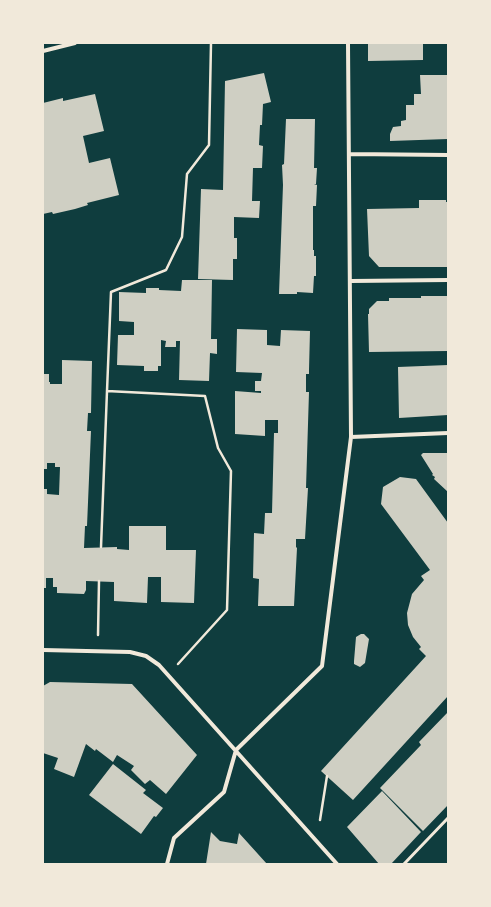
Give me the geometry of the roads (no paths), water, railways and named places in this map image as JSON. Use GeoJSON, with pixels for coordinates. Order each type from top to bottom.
{"type":"FeatureCollection","features":[{"type":"Feature","properties":{"kind":"street"},"geometry":{"type":"LineString","coordinates":[[43,51],[75,43]]}},
{"type":"Feature","properties":{"kind":"street"},"geometry":{"type":"LineString","coordinates":[[167,864],[174,838],[224,792],[236,750],[322,666],[351,437],[348,43]]}},
{"type":"Feature","properties":{"kind":"street"},"geometry":{"type":"LineString","coordinates":[[350,154],[448,154]]}},
{"type":"Feature","properties":{"kind":"street"},"geometry":{"type":"LineString","coordinates":[[351,281],[448,280]]}},
{"type":"Feature","properties":{"kind":"street"},"geometry":{"type":"LineString","coordinates":[[351,437],[448,433]]}},
{"type":"Feature","properties":{"kind":"street"},"geometry":{"type":"LineString","coordinates":[[43,650],[130,652],[146,656],[159,665],[337,864]]}},
{"type":"Feature","properties":{"kind":"lane"},"geometry":{"type":"LineString","coordinates":[[404,864],[448,818]]}}]}
